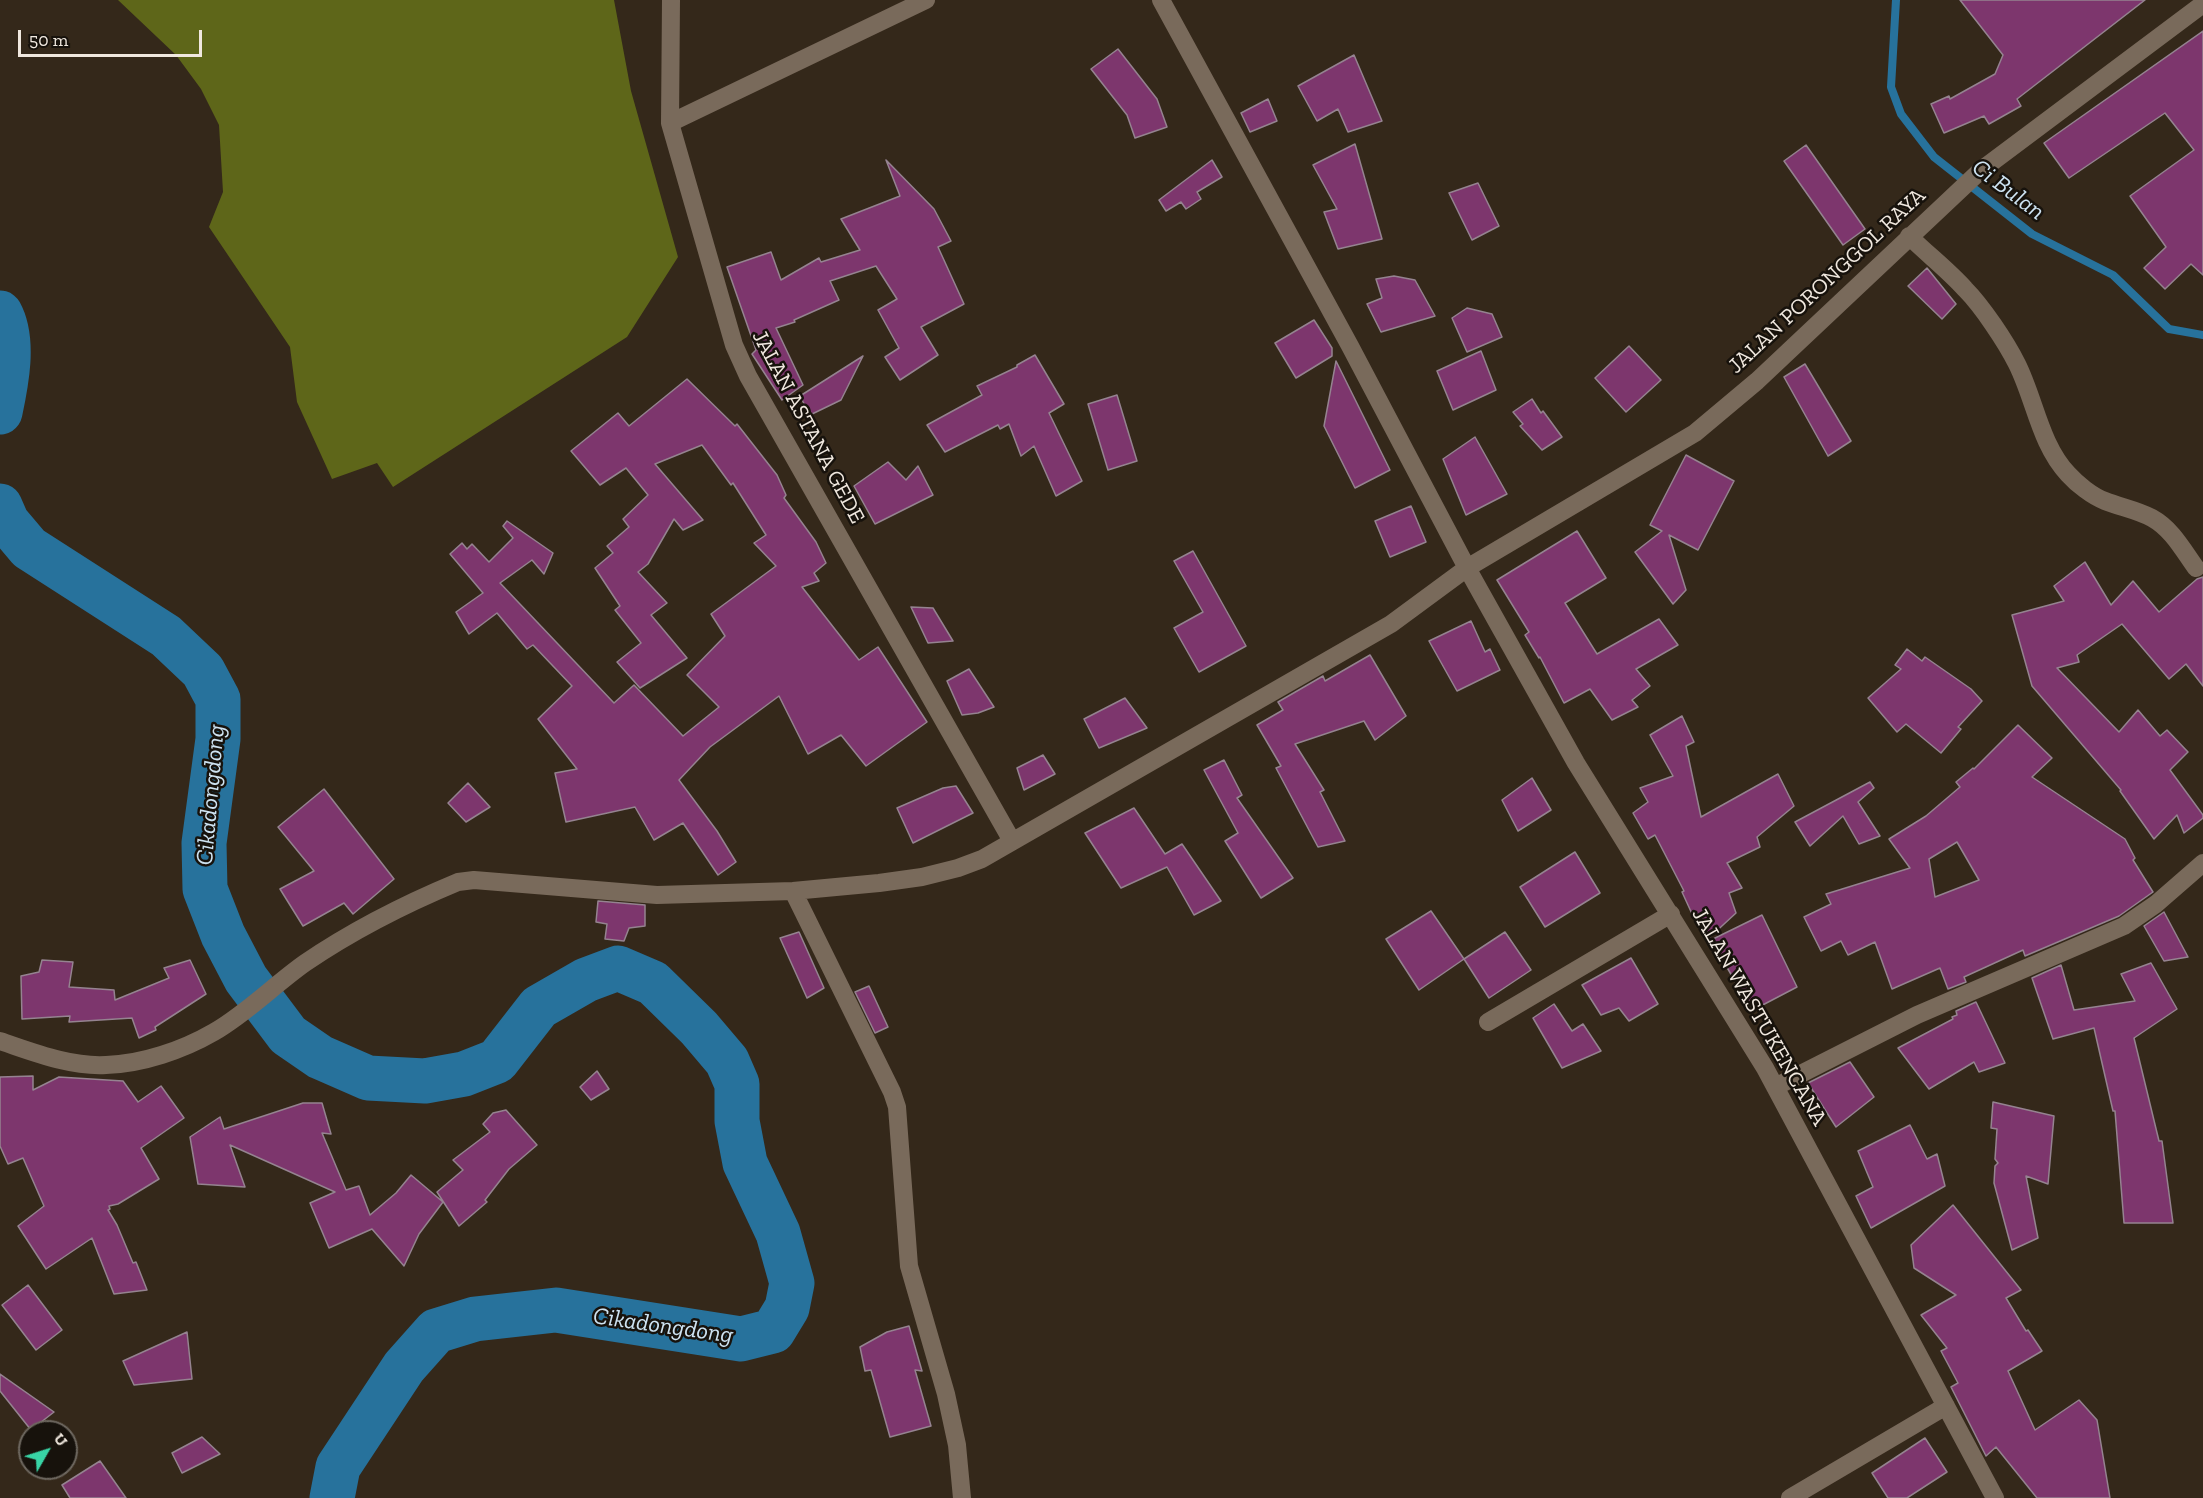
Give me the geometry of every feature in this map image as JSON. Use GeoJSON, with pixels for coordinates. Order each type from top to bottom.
{"type":"FeatureCollection","features":[{"type":"Feature","properties":{"kind":"street","name":"JALAN ASTANA GEDE"},"geometry":{"type":"LineString","coordinates":[[671,0],[670,123],[734,345],[748,376],[1012,841]]}},
{"type":"Feature","properties":{"kind":"street"},"geometry":{"type":"LineString","coordinates":[[670,123],[926,0]]}},
{"type":"Feature","properties":{"kind":"street","name":"JALAN WASTUKENCANA"},"geometry":{"type":"LineString","coordinates":[[1161,0],[1350,346],[1467,568],[1576,763],[1671,914],[1775,1087],[1995,1498]]}},
{"type":"Feature","properties":{"kind":"street","name":"JALAN PORONGGOL RAYA"},"geometry":{"type":"LineString","coordinates":[[0,1041],[53,1058],[105,1065],[138,1060],[179,1049],[214,1032],[304,964],[355,932],[458,882],[474,880],[666,895],[793,891],[879,884],[958,868],[982,859],[1391,624],[1467,568],[1695,433],[1757,381],[1980,171],[2203,4]]}},
{"type":"Feature","properties":{"kind":"street"},"geometry":{"type":"LineString","coordinates":[[1909,236],[1966,289],[2002,340],[2028,389],[2044,435],[2056,459],[2068,475],[2104,501],[2153,518],[2169,531],[2196,568]]}},
{"type":"Feature","properties":{"kind":"street"},"geometry":{"type":"LineString","coordinates":[[1775,1087],[1917,1015],[2124,926],[2156,904],[2203,862]]}},
{"type":"Feature","properties":{"kind":"street"},"geometry":{"type":"LineString","coordinates":[[793,891],[892,1092],[897,1107],[909,1266],[946,1394],[957,1445],[962,1498]]}},
{"type":"Feature","properties":{"kind":"street"},"geometry":{"type":"LineString","coordinates":[[1488,1022],[1671,914]]}},
{"type":"Feature","properties":{"kind":"street"},"geometry":{"type":"LineString","coordinates":[[1790,1498],[1946,1406]]}},
{"type":"Feature","properties":{"kind":"green space"},"geometry":{"type":"Polygon","coordinates":[[[118,0],[614,0],[631,91],[678,257],[627,337],[393,487],[377,463],[332,479],[297,402],[290,347],[209,227],[223,192],[219,125],[201,89],[176,55],[118,0]]]}},
{"type":"Feature","properties":{"kind":"building"},"geometry":{"type":"Polygon","coordinates":[[[1960,0],[2145,0],[2017,99],[2021,106],[1989,124],[1984,116],[1944,133],[1931,104],[1949,96],[1950,99],[1995,74],[2003,55],[1960,0]]]}},
{"type":"Feature","properties":{"kind":"building"},"geometry":{"type":"Polygon","coordinates":[[[2203,31],[2203,275],[2191,264],[2165,289],[2144,268],[2166,247],[2130,196],[2194,150],[2165,113],[2069,178],[2044,143],[2203,31]]]}},
{"type":"Feature","properties":{"kind":"building"},"geometry":{"type":"Polygon","coordinates":[[[1118,49],[1157,99],[1167,127],[1135,138],[1127,115],[1091,69],[1118,49]]]}},
{"type":"Feature","properties":{"kind":"building"},"geometry":{"type":"Polygon","coordinates":[[[1354,55],[1382,121],[1348,132],[1338,109],[1317,121],[1298,86],[1354,55]]]}},
{"type":"Feature","properties":{"kind":"building"},"geometry":{"type":"Polygon","coordinates":[[[1268,99],[1277,121],[1250,132],[1241,113],[1268,99]]]}},
{"type":"Feature","properties":{"kind":"building"},"geometry":{"type":"Polygon","coordinates":[[[1355,144],[1382,239],[1338,249],[1324,212],[1337,209],[1313,165],[1355,144]]]}},
{"type":"Feature","properties":{"kind":"building"},"geometry":{"type":"Polygon","coordinates":[[[1806,145],[1865,229],[1843,245],[1784,161],[1806,145]]]}},
{"type":"Feature","properties":{"kind":"building"},"geometry":{"type":"Polygon","coordinates":[[[886,160],[934,209],[951,241],[938,247],[964,304],[921,327],[938,355],[900,380],[885,357],[899,348],[878,310],[897,299],[876,266],[830,281],[839,300],[794,320],[795,322],[776,328],[803,385],[782,400],[752,354],[756,350],[727,267],[771,252],[781,280],[819,258],[821,262],[860,250],[841,219],[900,196],[886,160]]]}},
{"type":"Feature","properties":{"kind":"building"},"geometry":{"type":"Polygon","coordinates":[[[1212,160],[1222,177],[1197,192],[1201,199],[1186,209],[1181,202],[1166,211],[1159,200],[1212,160]]]}},
{"type":"Feature","properties":{"kind":"building"},"geometry":{"type":"Polygon","coordinates":[[[1478,183],[1499,226],[1472,240],[1449,193],[1478,183]]]}},
{"type":"Feature","properties":{"kind":"building"},"geometry":{"type":"Polygon","coordinates":[[[1927,268],[1956,304],[1942,319],[1908,286],[1927,268]]]}},
{"type":"Feature","properties":{"kind":"building"},"geometry":{"type":"Polygon","coordinates":[[[1394,276],[1415,280],[1435,316],[1381,332],[1367,304],[1382,298],[1376,279],[1394,276]]]}},
{"type":"Feature","properties":{"kind":"building"},"geometry":{"type":"Polygon","coordinates":[[[1467,308],[1492,314],[1502,337],[1467,352],[1452,318],[1467,308]]]}},
{"type":"Feature","properties":{"kind":"building"},"geometry":{"type":"Polygon","coordinates":[[[1314,320],[1332,348],[1332,356],[1296,378],[1275,343],[1314,320]]]}},
{"type":"Feature","properties":{"kind":"building"},"geometry":{"type":"Polygon","coordinates":[[[1629,346],[1661,380],[1626,412],[1595,378],[1629,346]]]}},
{"type":"Feature","properties":{"kind":"building"},"geometry":{"type":"Polygon","coordinates":[[[1481,351],[1496,390],[1453,410],[1437,371],[1481,351]]]}},
{"type":"Feature","properties":{"kind":"building"},"geometry":{"type":"Polygon","coordinates":[[[1035,355],[1064,404],[1049,413],[1082,481],[1056,496],[1034,446],[1021,456],[1009,424],[1000,429],[998,425],[945,452],[927,425],[982,395],[977,386],[1017,367],[1035,355]]]}},
{"type":"Feature","properties":{"kind":"building"},"geometry":{"type":"Polygon","coordinates":[[[863,356],[841,400],[810,415],[800,396],[863,356]]]}},
{"type":"Feature","properties":{"kind":"building"},"geometry":{"type":"Polygon","coordinates":[[[1336,361],[1390,470],[1355,488],[1324,426],[1336,361]]]}},
{"type":"Feature","properties":{"kind":"building"},"geometry":{"type":"Polygon","coordinates":[[[1805,364],[1851,441],[1828,456],[1784,377],[1805,364]]]}},
{"type":"Feature","properties":{"kind":"building"},"geometry":{"type":"Polygon","coordinates":[[[687,379],[735,426],[737,424],[777,475],[786,495],[784,498],[816,542],[826,563],[814,573],[819,581],[802,587],[859,660],[878,647],[927,722],[866,766],[841,735],[808,754],[779,696],[710,747],[679,780],[717,831],[736,862],[718,875],[683,823],[654,840],[635,807],[566,822],[555,773],[577,769],[538,719],[572,686],[533,645],[527,649],[497,613],[469,634],[456,612],[483,593],[450,554],[462,543],[467,549],[472,544],[489,562],[513,538],[503,526],[507,521],[553,553],[544,574],[532,560],[500,583],[614,703],[634,685],[683,736],[719,707],[687,675],[725,636],[711,614],[776,566],[754,543],[766,535],[733,483],[731,485],[702,445],[655,464],[703,520],[683,530],[674,519],[648,564],[638,572],[667,603],[651,615],[687,658],[640,688],[617,662],[641,643],[615,610],[620,606],[595,568],[613,553],[607,546],[629,527],[623,519],[648,495],[626,468],[600,485],[571,451],[618,413],[629,426],[687,379]]]}},
{"type":"Feature","properties":{"kind":"building"},"geometry":{"type":"Polygon","coordinates":[[[1117,395],[1137,461],[1108,470],[1088,404],[1117,395]]]}},
{"type":"Feature","properties":{"kind":"building"},"geometry":{"type":"Polygon","coordinates":[[[1532,399],[1562,437],[1542,450],[1520,426],[1523,424],[1513,412],[1532,399]]]}},
{"type":"Feature","properties":{"kind":"building"},"geometry":{"type":"Polygon","coordinates":[[[1475,437],[1507,494],[1466,515],[1443,459],[1475,437]]]}},
{"type":"Feature","properties":{"kind":"building"},"geometry":{"type":"Polygon","coordinates":[[[1686,455],[1734,481],[1698,550],[1669,535],[1686,590],[1673,604],[1635,552],[1662,531],[1650,525],[1686,455]]]}},
{"type":"Feature","properties":{"kind":"building"},"geometry":{"type":"Polygon","coordinates":[[[888,462],[906,480],[918,466],[933,495],[875,524],[854,486],[888,462]]]}},
{"type":"Feature","properties":{"kind":"building"},"geometry":{"type":"Polygon","coordinates":[[[1411,506],[1426,542],[1390,557],[1375,521],[1411,506]]]}},
{"type":"Feature","properties":{"kind":"building"},"geometry":{"type":"Polygon","coordinates":[[[1577,531],[1606,578],[1565,603],[1597,654],[1659,619],[1678,645],[1636,669],[1650,686],[1632,700],[1638,707],[1612,720],[1590,689],[1564,703],[1540,657],[1525,635],[1529,632],[1497,580],[1577,531]]]}},
{"type":"Feature","properties":{"kind":"building"},"geometry":{"type":"Polygon","coordinates":[[[1193,551],[1246,646],[1199,672],[1174,628],[1203,612],[1174,561],[1193,551]]]}},
{"type":"Feature","properties":{"kind":"building"},"geometry":{"type":"Polygon","coordinates":[[[2085,562],[2111,605],[2133,581],[2159,612],[2197,579],[2203,577],[2203,686],[2186,664],[2169,679],[2122,624],[2077,655],[2079,662],[2057,668],[2119,732],[2138,710],[2160,736],[2167,730],[2188,752],[2170,770],[2203,818],[2184,833],[2177,815],[2154,839],[2121,790],[2032,686],[2012,615],[2064,601],[2054,586],[2085,562]]]}},
{"type":"Feature","properties":{"kind":"building"},"geometry":{"type":"Polygon","coordinates":[[[911,607],[933,608],[953,641],[928,643],[911,607]]]}},
{"type":"Feature","properties":{"kind":"building"},"geometry":{"type":"Polygon","coordinates":[[[1471,621],[1485,652],[1490,649],[1500,670],[1457,691],[1429,641],[1471,621]]]}},
{"type":"Feature","properties":{"kind":"building"},"geometry":{"type":"Polygon","coordinates":[[[1907,649],[1922,661],[1925,657],[1971,689],[1982,701],[1958,727],[1961,729],[1941,753],[1906,724],[1897,732],[1868,698],[1901,669],[1895,665],[1907,649]]]}},
{"type":"Feature","properties":{"kind":"building"},"geometry":{"type":"Polygon","coordinates":[[[1370,655],[1406,716],[1375,740],[1364,721],[1295,744],[1324,790],[1320,792],[1345,841],[1318,847],[1276,768],[1281,766],[1257,725],[1283,710],[1278,702],[1323,676],[1325,681],[1370,655]]]}},
{"type":"Feature","properties":{"kind":"building"},"geometry":{"type":"Polygon","coordinates":[[[969,669],[994,707],[978,713],[962,715],[947,681],[969,669]]]}},
{"type":"Feature","properties":{"kind":"building"},"geometry":{"type":"Polygon","coordinates":[[[1125,698],[1147,728],[1099,748],[1084,719],[1125,698]]]}},
{"type":"Feature","properties":{"kind":"building"},"geometry":{"type":"Polygon","coordinates":[[[1682,716],[1694,742],[1686,746],[1701,817],[1778,774],[1794,806],[1757,837],[1760,847],[1727,863],[1742,888],[1729,893],[1736,913],[1710,937],[1697,915],[1693,916],[1682,892],[1684,891],[1655,835],[1648,839],[1633,813],[1648,802],[1640,788],[1673,776],[1650,735],[1682,716]]]}},
{"type":"Feature","properties":{"kind":"building"},"geometry":{"type":"Polygon","coordinates":[[[2018,725],[2052,758],[2032,777],[2125,839],[2135,858],[2133,860],[2153,892],[2119,916],[2025,956],[2023,950],[1964,977],[1966,982],[1948,989],[1940,968],[1892,989],[1875,942],[1848,955],[1841,941],[1821,951],[1804,917],[1831,904],[1826,894],[1910,868],[1889,839],[1926,816],[1960,787],[1956,782],[1974,769],[2018,725]],[[1957,842],[1929,859],[1935,897],[1979,880],[1957,842]]]}},
{"type":"Feature","properties":{"kind":"building"},"geometry":{"type":"Polygon","coordinates":[[[1043,755],[1055,774],[1024,790],[1017,768],[1043,755]]]}},
{"type":"Feature","properties":{"kind":"building"},"geometry":{"type":"Polygon","coordinates":[[[1224,760],[1242,795],[1237,798],[1293,878],[1261,898],[1225,841],[1238,833],[1204,770],[1224,760]]]}},
{"type":"Feature","properties":{"kind":"building"},"geometry":{"type":"Polygon","coordinates":[[[1532,778],[1551,810],[1518,831],[1502,800],[1532,778]]]}},
{"type":"Feature","properties":{"kind":"building"},"geometry":{"type":"Polygon","coordinates":[[[1870,782],[1874,788],[1858,802],[1880,836],[1859,844],[1843,816],[1810,846],[1795,822],[1870,782]]]}},
{"type":"Feature","properties":{"kind":"building"},"geometry":{"type":"Polygon","coordinates":[[[468,783],[490,807],[466,822],[448,803],[468,783]]]}},
{"type":"Feature","properties":{"kind":"building"},"geometry":{"type":"Polygon","coordinates":[[[956,786],[973,813],[913,843],[897,808],[943,788],[956,786]]]}},
{"type":"Feature","properties":{"kind":"building"},"geometry":{"type":"Polygon","coordinates":[[[324,789],[394,879],[353,914],[344,903],[303,926],[280,889],[314,871],[278,827],[324,789]]]}},
{"type":"Feature","properties":{"kind":"building"},"geometry":{"type":"Polygon","coordinates":[[[1134,808],[1165,854],[1182,844],[1221,901],[1194,915],[1167,867],[1121,888],[1085,833],[1134,808]]]}},
{"type":"Feature","properties":{"kind":"building"},"geometry":{"type":"Polygon","coordinates":[[[1575,852],[1600,893],[1545,927],[1520,887],[1575,852]]]}},
{"type":"Feature","properties":{"kind":"building"},"geometry":{"type":"Polygon","coordinates":[[[598,901],[645,905],[645,926],[629,928],[624,941],[605,939],[607,924],[596,922],[598,901]]]}},
{"type":"Feature","properties":{"kind":"building"},"geometry":{"type":"Polygon","coordinates":[[[1431,911],[1464,959],[1419,990],[1386,939],[1431,911]]]}},
{"type":"Feature","properties":{"kind":"building"},"geometry":{"type":"Polygon","coordinates":[[[2164,912],[2188,957],[2164,961],[2144,926],[2164,912]]]}},
{"type":"Feature","properties":{"kind":"building"},"geometry":{"type":"Polygon","coordinates":[[[1762,915],[1797,987],[1755,1009],[1739,988],[1711,940],[1762,915]]]}},
{"type":"Feature","properties":{"kind":"building"},"geometry":{"type":"Polygon","coordinates":[[[799,932],[824,988],[807,998],[780,938],[799,932]]]}},
{"type":"Feature","properties":{"kind":"building"},"geometry":{"type":"Polygon","coordinates":[[[1505,932],[1531,970],[1489,998],[1464,959],[1505,932]]]}},
{"type":"Feature","properties":{"kind":"building"},"geometry":{"type":"Polygon","coordinates":[[[1631,958],[1658,1004],[1629,1021],[1619,1008],[1601,1015],[1582,985],[1631,958]]]}},
{"type":"Feature","properties":{"kind":"building"},"geometry":{"type":"Polygon","coordinates":[[[42,960],[73,962],[69,987],[114,990],[115,1000],[169,978],[164,968],[190,960],[206,994],[155,1027],[156,1030],[139,1038],[132,1018],[69,1022],[70,1016],[22,1019],[21,976],[39,972],[42,960]]]}},
{"type":"Feature","properties":{"kind":"building"},"geometry":{"type":"Polygon","coordinates":[[[2151,963],[2177,1009],[2134,1038],[2159,1141],[2162,1141],[2173,1223],[2124,1223],[2115,1111],[2113,1111],[2094,1028],[2053,1039],[2032,978],[2061,965],[2074,1010],[2135,1001],[2121,974],[2151,963]]]}},
{"type":"Feature","properties":{"kind":"building"},"geometry":{"type":"Polygon","coordinates":[[[869,986],[888,1027],[875,1033],[855,992],[869,986]]]}},
{"type":"Feature","properties":{"kind":"building"},"geometry":{"type":"Polygon","coordinates":[[[1976,1002],[2005,1063],[1979,1072],[1974,1062],[1929,1089],[1898,1048],[1953,1019],[1952,1017],[1957,1015],[1956,1011],[1976,1002]]]}},
{"type":"Feature","properties":{"kind":"building"},"geometry":{"type":"Polygon","coordinates":[[[1554,1004],[1572,1031],[1583,1024],[1601,1051],[1562,1068],[1533,1018],[1554,1004]]]}},
{"type":"Feature","properties":{"kind":"building"},"geometry":{"type":"Polygon","coordinates":[[[1850,1062],[1874,1097],[1836,1127],[1808,1083],[1850,1062]]]}},
{"type":"Feature","properties":{"kind":"building"},"geometry":{"type":"Polygon","coordinates":[[[597,1071],[609,1089],[591,1100],[580,1087],[597,1071]]]}},
{"type":"Feature","properties":{"kind":"building"},"geometry":{"type":"Polygon","coordinates":[[[33,1076],[33,1090],[59,1077],[123,1081],[138,1102],[161,1086],[184,1118],[141,1148],[159,1179],[118,1204],[109,1206],[108,1210],[133,1263],[136,1262],[147,1290],[114,1294],[92,1238],[46,1269],[18,1226],[44,1206],[23,1158],[8,1164],[0,1146],[0,1077],[33,1076]]]}},
{"type":"Feature","properties":{"kind":"building"},"geometry":{"type":"Polygon","coordinates":[[[1993,1102],[2054,1116],[2048,1184],[2026,1176],[2038,1238],[2012,1250],[1994,1183],[1995,1166],[1998,1163],[1995,1159],[1997,1129],[1991,1128],[1993,1102]]]}},
{"type":"Feature","properties":{"kind":"building"},"geometry":{"type":"Polygon","coordinates":[[[303,1103],[322,1103],[331,1134],[322,1133],[346,1190],[359,1186],[370,1215],[396,1193],[411,1175],[443,1202],[419,1234],[404,1266],[372,1229],[329,1248],[310,1203],[335,1192],[230,1145],[245,1187],[198,1184],[190,1137],[220,1117],[224,1129],[303,1103]]]}},
{"type":"Feature","properties":{"kind":"building"},"geometry":{"type":"Polygon","coordinates":[[[506,1110],[537,1145],[509,1169],[485,1200],[487,1202],[459,1226],[437,1192],[463,1170],[453,1160],[490,1132],[483,1124],[493,1113],[506,1110]]]}},
{"type":"Feature","properties":{"kind":"building"},"geometry":{"type":"Polygon","coordinates":[[[1910,1125],[1927,1159],[1937,1154],[1945,1186],[1871,1228],[1856,1196],[1873,1187],[1858,1151],[1910,1125]]]}},
{"type":"Feature","properties":{"kind":"building"},"geometry":{"type":"Polygon","coordinates":[[[1953,1205],[2021,1290],[2006,1298],[2026,1331],[2028,1330],[2042,1351],[2008,1371],[2035,1430],[2079,1400],[2097,1420],[2110,1498],[2037,1498],[1996,1447],[1986,1456],[1951,1387],[1958,1383],[1941,1351],[1947,1348],[1921,1315],[1956,1295],[1914,1268],[1911,1245],[1953,1205]]]}},
{"type":"Feature","properties":{"kind":"building"},"geometry":{"type":"Polygon","coordinates":[[[28,1285],[62,1330],[36,1350],[2,1305],[28,1285]]]}},
{"type":"Feature","properties":{"kind":"building"},"geometry":{"type":"Polygon","coordinates":[[[909,1326],[922,1371],[915,1370],[931,1426],[890,1437],[871,1370],[865,1371],[860,1347],[887,1332],[909,1326]]]}},
{"type":"Feature","properties":{"kind":"building"},"geometry":{"type":"Polygon","coordinates":[[[187,1332],[192,1379],[134,1385],[123,1361],[187,1332]]]}},
{"type":"Feature","properties":{"kind":"building"},"geometry":{"type":"Polygon","coordinates":[[[0,1374],[54,1412],[44,1420],[23,1420],[0,1391],[0,1374]]]}},
{"type":"Feature","properties":{"kind":"building"},"geometry":{"type":"Polygon","coordinates":[[[202,1437],[220,1454],[182,1473],[172,1453],[202,1437]]]}},
{"type":"Feature","properties":{"kind":"building"},"geometry":{"type":"Polygon","coordinates":[[[1925,1438],[1947,1472],[1907,1498],[1888,1498],[1872,1473],[1925,1438]]]}},
{"type":"Feature","properties":{"kind":"building"},"geometry":{"type":"Polygon","coordinates":[[[100,1461],[126,1498],[70,1498],[62,1485],[70,1480],[78,1480],[78,1475],[100,1461]]]}},
{"type":"Feature","properties":{"kind":"waterway","name":"Ci Bulan"},"geometry":{"type":"LineString","coordinates":[[1896,0],[1891,87],[1901,114],[1934,157],[2032,234],[2113,275],[2169,329],[2203,335]]}},
{"type":"Feature","properties":{"kind":"waterway","name":"Cikadongdong"},"geometry":{"type":"LineString","coordinates":[[0,313],[5,324],[8,349],[7,375],[0,412]]}},
{"type":"Feature","properties":{"kind":"waterway","name":"Cikadongdong"},"geometry":{"type":"LineString","coordinates":[[0,506],[7,522],[29,548],[166,636],[203,671],[218,699],[218,739],[204,843],[205,889],[223,935],[246,979],[288,1035],[320,1057],[368,1078],[425,1081],[464,1074],[497,1061],[539,1007],[586,980],[618,968],[653,983],[699,1028],[727,1061],[737,1084],[737,1121],[745,1163],[778,1233],[792,1283],[787,1308],[773,1331],[741,1339],[556,1310],[475,1319],[436,1331],[404,1367],[338,1467],[332,1498]]}}]}
